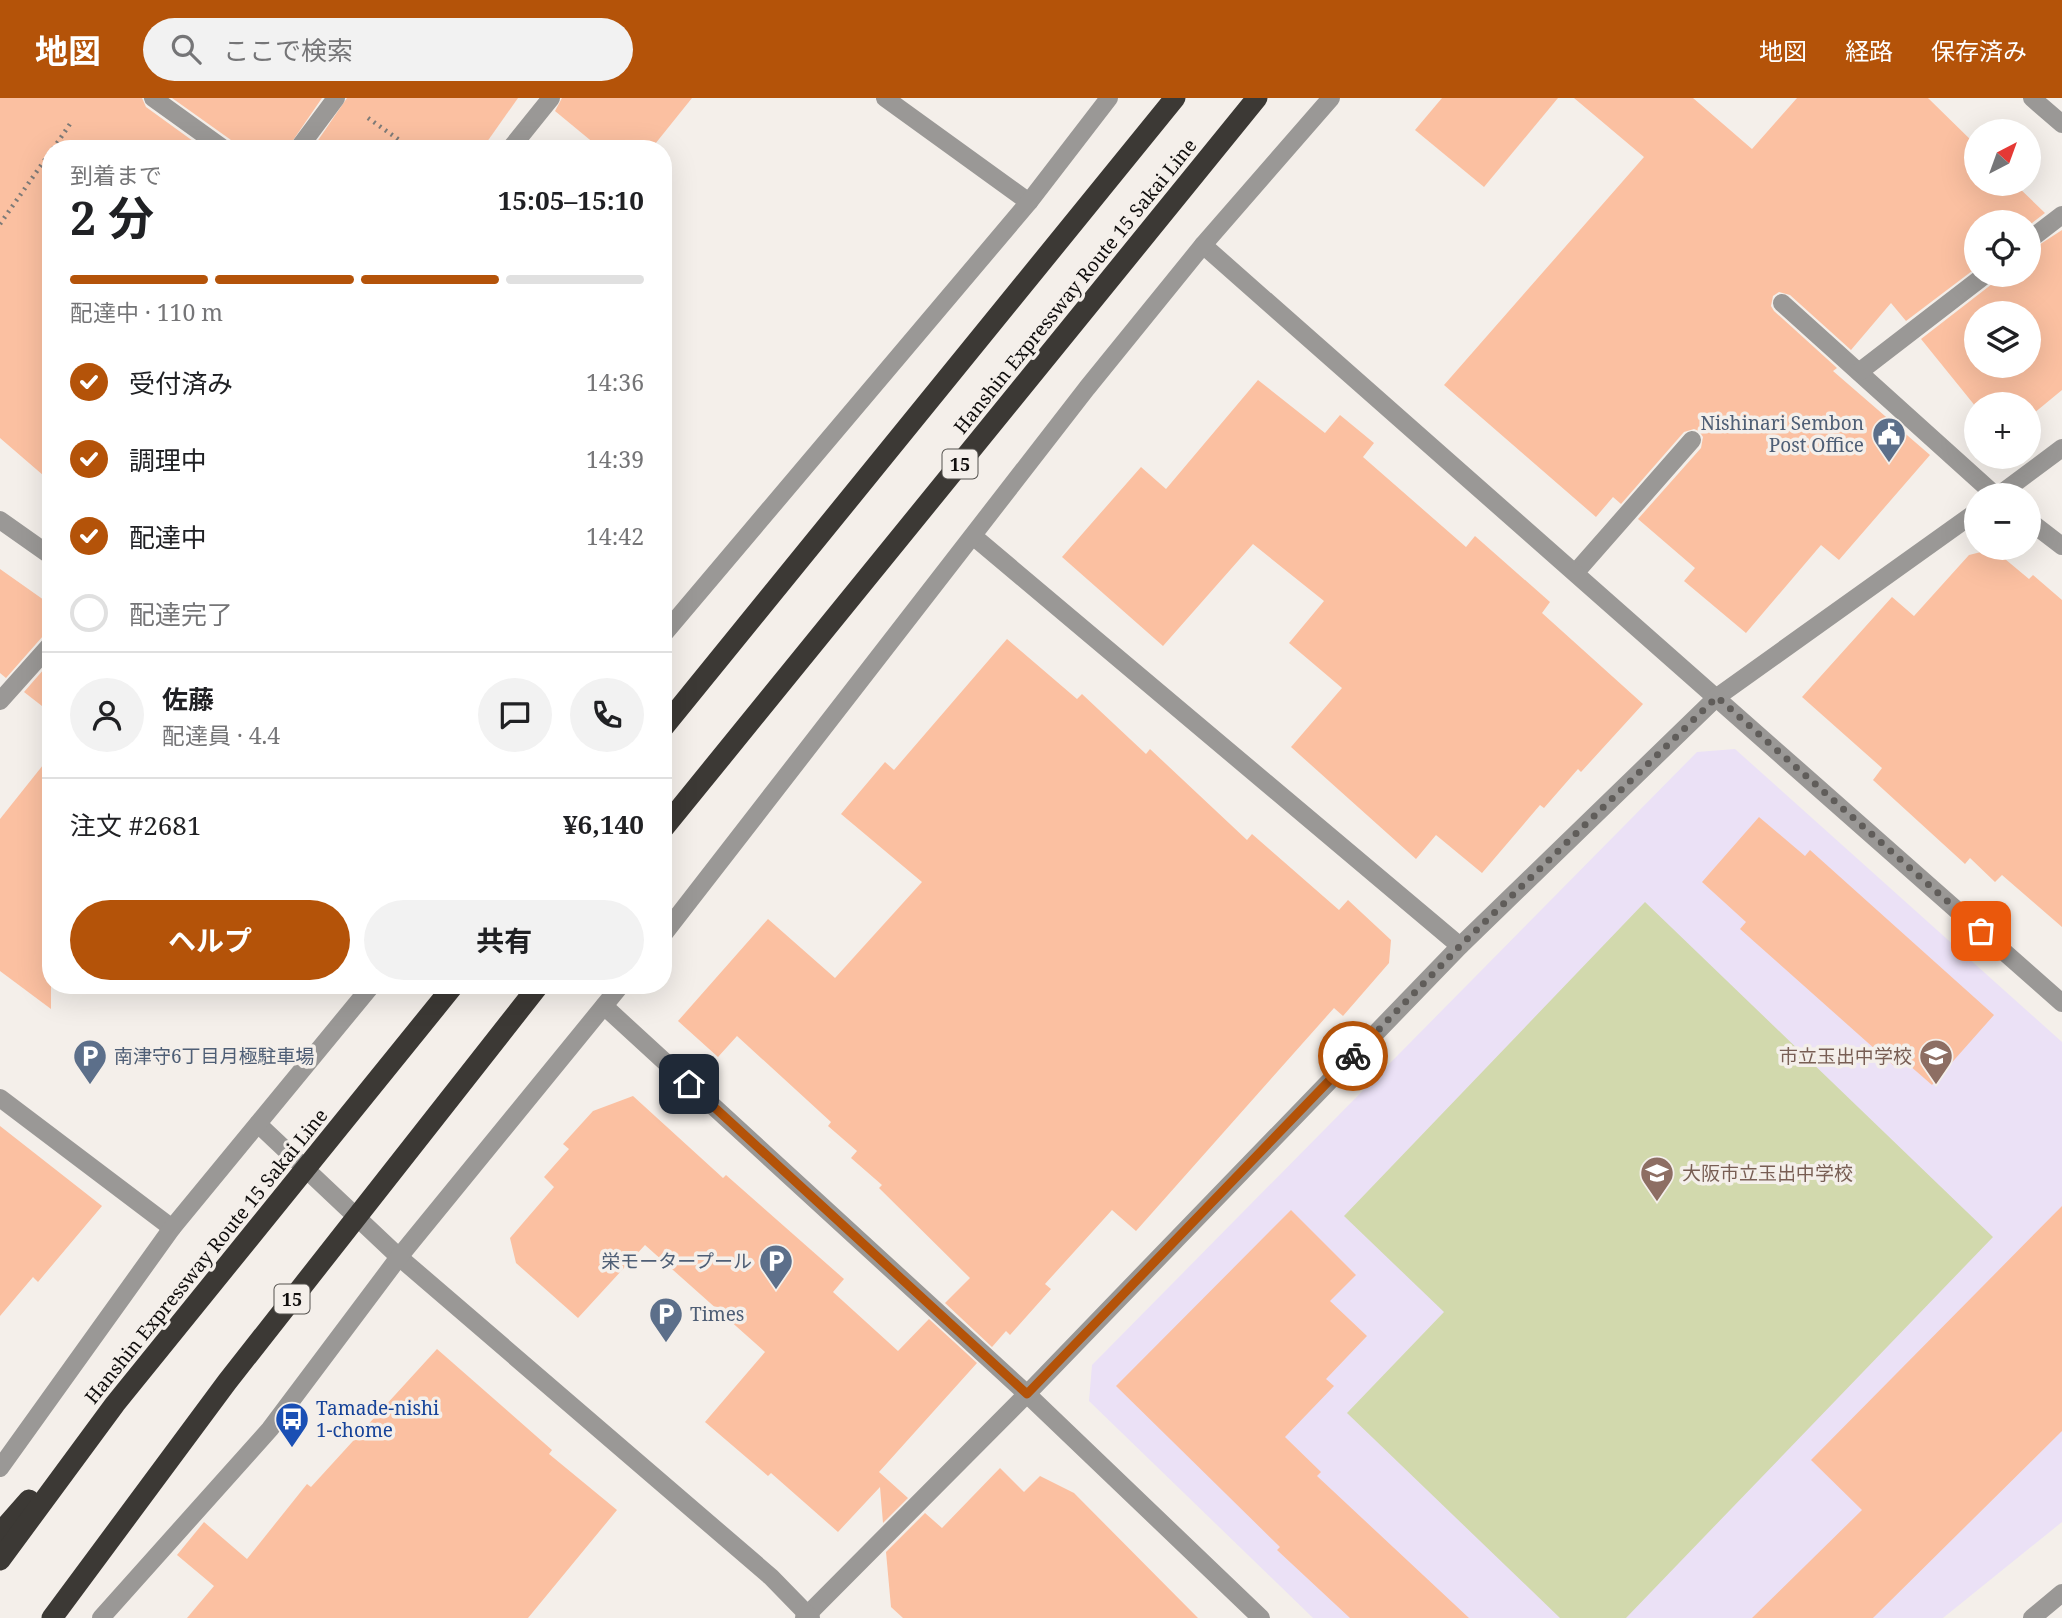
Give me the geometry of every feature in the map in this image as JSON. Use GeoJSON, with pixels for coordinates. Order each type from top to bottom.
{"type":"FeatureCollection","features":[{"type":"Feature","properties":{"kind":"highway","name":"Hanshin Expressway Route 15 Sakai Line"},"geometry":{"type":"LineString","coordinates":[[672,717],[1175,98]]}},
{"type":"Feature","properties":{"kind":"highway","name":"Hanshin Expressway Route 15 Sakai Line"},"geometry":{"type":"LineString","coordinates":[[672,818],[1257,98]]}},
{"type":"Feature","properties":{"kind":"highway","name":"Hanshin Expressway Route 15 Sakai Line"},"geometry":{"type":"LineString","coordinates":[[0,1560],[115,1404],[447,994]]}},
{"type":"Feature","properties":{"kind":"highway","name":"15"},"geometry":{"type":"LineString","coordinates":[[52,1618],[235,1371],[531,994]]}},
{"type":"Feature","properties":{"kind":"highway"},"geometry":{"type":"LineString","coordinates":[[0,1533],[115,1404]]}},
{"type":"Feature","properties":{"kind":"street"},"geometry":{"type":"LineString","coordinates":[[153,98],[211,140]]}},
{"type":"Feature","properties":{"kind":"street"},"geometry":{"type":"LineString","coordinates":[[305,140],[337,98]]}},
{"type":"Feature","properties":{"kind":"street"},"geometry":{"type":"LineString","coordinates":[[517,140],[551,98]]}},
{"type":"Feature","properties":{"kind":"street"},"geometry":{"type":"LineString","coordinates":[[885,98],[1029,202]]}},
{"type":"Feature","properties":{"kind":"street"},"geometry":{"type":"LineString","coordinates":[[672,624],[1029,202],[1109,98]]}},
{"type":"Feature","properties":{"kind":"street"},"geometry":{"type":"LineString","coordinates":[[672,923],[1203,245],[1331,98]]}},
{"type":"Feature","properties":{"kind":"street"},"geometry":{"type":"LineString","coordinates":[[2032,98],[2062,124]]}},
{"type":"Feature","properties":{"kind":"street"},"geometry":{"type":"LineString","coordinates":[[2041,231],[2062,215]]}},
{"type":"Feature","properties":{"kind":"street"},"geometry":{"type":"LineString","coordinates":[[1203,245],[2062,1003]]}},
{"type":"Feature","properties":{"kind":"street"},"geometry":{"type":"LineString","coordinates":[[1859,372],[1969,287]]}},
{"type":"Feature","properties":{"kind":"street"},"geometry":{"type":"LineString","coordinates":[[1782,303],[1984,483]]}},
{"type":"Feature","properties":{"kind":"street"},"geometry":{"type":"LineString","coordinates":[[1576,572],[1692,440]]}},
{"type":"Feature","properties":{"kind":"street"},"geometry":{"type":"LineString","coordinates":[[2014,483],[2062,448]]}},
{"type":"Feature","properties":{"kind":"street"},"geometry":{"type":"LineString","coordinates":[[0,520],[42,550]]}},
{"type":"Feature","properties":{"kind":"street"},"geometry":{"type":"LineString","coordinates":[[258,1124],[399,1257],[771,1577],[807,1617],[1027,1394],[1460,946],[1717,697],[1964,521]]}},
{"type":"Feature","properties":{"kind":"street"},"geometry":{"type":"LineString","coordinates":[[2041,530],[2062,546]]}},
{"type":"Feature","properties":{"kind":"street"},"geometry":{"type":"LineString","coordinates":[[973,536],[1460,946]]}},
{"type":"Feature","properties":{"kind":"street"},"geometry":{"type":"LineString","coordinates":[[0,701],[42,654]]}},
{"type":"Feature","properties":{"kind":"street"},"geometry":{"type":"LineString","coordinates":[[0,1468],[172,1228],[365,994]]}},
{"type":"Feature","properties":{"kind":"street"},"geometry":{"type":"LineString","coordinates":[[101,1618],[270,1429],[399,1257],[614,994]]}},
{"type":"Feature","properties":{"kind":"street"},"geometry":{"type":"LineString","coordinates":[[604,1006],[1027,1394],[1261,1618]]}},
{"type":"Feature","properties":{"kind":"street"},"geometry":{"type":"LineString","coordinates":[[0,1098],[172,1228]]}},
{"type":"Feature","properties":{"kind":"street"},"geometry":{"type":"LineString","coordinates":[[2032,1618],[2062,1593]]}},
{"type":"Feature","properties":{"kind":"path"},"geometry":{"type":"LineString","coordinates":[[359,113],[399,140]]}},
{"type":"Feature","properties":{"kind":"path"},"geometry":{"type":"LineString","coordinates":[[59,140],[72,121]]}},
{"type":"Feature","properties":{"kind":"path"},"geometry":{"type":"LineString","coordinates":[[0,224],[42,164]]}},
{"type":"Feature","properties":{"kind":"shaded area","name":"大阪市立玉出中学校"},"geometry":{"type":"Polygon","coordinates":[[[1735,749],[2062,1042],[2062,1522],[1943,1618],[1313,1618],[1089,1401],[1092,1365],[1697,752],[1735,749]]]}},
{"type":"Feature","properties":{"kind":"green space"},"geometry":{"type":"Polygon","coordinates":[[[1645,902],[1993,1237],[1626,1618],[1560,1618],[1347,1413],[1444,1312],[1344,1216],[1645,902]]]}},
{"type":"Feature","properties":{"kind":"building"},"geometry":{"type":"Polygon","coordinates":[[[0,98],[142,98],[146,107],[192,140],[42,140],[42,474],[0,438],[0,98]]]}},
{"type":"Feature","properties":{"kind":"building"},"geometry":{"type":"Polygon","coordinates":[[[172,98],[322,98],[293,140],[231,140],[172,98]]]}},
{"type":"Feature","properties":{"kind":"building"},"geometry":{"type":"Polygon","coordinates":[[[347,98],[518,98],[488,140],[318,140],[347,98]]]}},
{"type":"Feature","properties":{"kind":"building"},"geometry":{"type":"Polygon","coordinates":[[[562,98],[692,98],[658,140],[590,140],[555,111],[562,98]]]}},
{"type":"Feature","properties":{"kind":"building"},"geometry":{"type":"Polygon","coordinates":[[[1442,98],[1558,98],[1484,187],[1415,130],[1442,98]]]}},
{"type":"Feature","properties":{"kind":"building"},"geometry":{"type":"Polygon","coordinates":[[[1574,98],[1693,98],[1752,149],[1797,98],[1928,98],[1964,133],[1964,196],[2027,196],[2045,213],[2041,216],[2041,210],[1964,210],[1964,277],[1906,321],[1891,303],[1851,350],[1790,295],[1779,292],[1773,296],[1771,306],[1774,311],[1837,368],[1833,371],[1930,455],[1839,560],[1821,545],[1746,633],[1684,581],[1695,568],[1638,519],[1701,448],[1703,437],[1699,431],[1694,429],[1684,432],[1621,504],[1613,497],[1596,517],[1444,385],[1644,157],[1574,98]]]}},
{"type":"Feature","properties":{"kind":"building"},"geometry":{"type":"Polygon","coordinates":[[[2062,230],[2062,390],[2041,407],[2041,392],[1964,392],[1921,339],[1964,306],[1964,378],[2041,378],[2041,301],[1970,301],[1988,287],[2041,287],[2041,244],[2062,230]]]}},
{"type":"Feature","properties":{"kind":"building"},"geometry":{"type":"Polygon","coordinates":[[[1258,380],[1325,433],[1340,415],[1374,443],[1363,457],[1466,547],[1475,536],[1550,602],[1542,613],[1643,704],[1581,772],[1578,769],[1544,808],[1540,805],[1482,873],[1436,835],[1416,859],[1291,747],[1342,688],[1289,643],[1324,601],[1253,544],[1163,646],[1062,557],[1141,467],[1166,489],[1258,380]]]}},
{"type":"Feature","properties":{"kind":"building"},"geometry":{"type":"Polygon","coordinates":[[[1964,560],[2006,560],[2029,579],[2033,575],[2062,600],[2062,927],[2002,875],[1995,882],[1970,858],[1965,864],[1873,780],[1882,768],[1802,697],[1892,597],[1914,616],[1964,560]]]}},
{"type":"Feature","properties":{"kind":"building"},"geometry":{"type":"Polygon","coordinates":[[[0,569],[42,599],[42,637],[6,678],[0,673],[0,569]]]}},
{"type":"Feature","properties":{"kind":"building"},"geometry":{"type":"Polygon","coordinates":[[[1007,639],[1077,699],[1082,694],[1146,754],[1150,749],[1247,840],[1252,834],[1339,910],[1348,900],[1391,940],[1389,963],[1343,1016],[1334,1008],[1136,1231],[1112,1210],[1045,1284],[1051,1289],[1010,1335],[1006,1331],[992,1347],[945,1303],[970,1278],[879,1188],[882,1185],[851,1158],[857,1151],[828,1126],[831,1122],[737,1036],[718,1057],[678,1021],[768,919],[835,978],[922,882],[841,814],[885,762],[894,770],[1007,639]]]}},
{"type":"Feature","properties":{"kind":"building"},"geometry":{"type":"Polygon","coordinates":[[[42,671],[42,706],[24,692],[42,671]]]}},
{"type":"Feature","properties":{"kind":"building"},"geometry":{"type":"Polygon","coordinates":[[[42,766],[42,994],[51,994],[51,1009],[0,971],[0,819],[42,766]]]}},
{"type":"Feature","properties":{"kind":"building"},"geometry":{"type":"Polygon","coordinates":[[[1759,817],[1805,856],[1810,850],[1994,1015],[1932,1085],[1901,1058],[1894,1066],[1740,929],[1746,922],[1702,882],[1759,817]]]}},
{"type":"Feature","properties":{"kind":"building"},"geometry":{"type":"Polygon","coordinates":[[[633,1096],[723,1178],[726,1175],[844,1279],[833,1292],[898,1351],[929,1319],[977,1363],[879,1472],[908,1498],[883,1523],[880,1487],[838,1532],[771,1473],[768,1476],[705,1422],[765,1352],[645,1245],[578,1318],[516,1263],[510,1238],[554,1187],[544,1177],[569,1149],[563,1144],[593,1111],[633,1096]]]}},
{"type":"Feature","properties":{"kind":"building"},"geometry":{"type":"Polygon","coordinates":[[[0,1126],[102,1206],[38,1282],[33,1277],[0,1316],[0,1126]]]}},
{"type":"Feature","properties":{"kind":"building"},"geometry":{"type":"Polygon","coordinates":[[[2062,1206],[2062,1431],[1873,1618],[1752,1618],[1862,1510],[1811,1460],[2062,1206]]]}},
{"type":"Feature","properties":{"kind":"building"},"geometry":{"type":"Polygon","coordinates":[[[1291,1210],[1356,1275],[1330,1301],[1367,1336],[1326,1379],[1334,1386],[1285,1437],[1321,1472],[1317,1476],[1469,1618],[1350,1618],[1277,1550],[1280,1547],[1116,1386],[1291,1210]]]}},
{"type":"Feature","properties":{"kind":"building"},"geometry":{"type":"Polygon","coordinates":[[[437,1349],[552,1450],[549,1454],[617,1510],[528,1618],[187,1618],[214,1586],[177,1555],[204,1522],[247,1559],[307,1484],[311,1487],[437,1349]]]}},
{"type":"Feature","properties":{"kind":"building"},"geometry":{"type":"Polygon","coordinates":[[[1000,1468],[1024,1492],[1040,1476],[1074,1493],[1198,1618],[903,1618],[891,1607],[886,1552],[925,1513],[942,1528],[1000,1468]]]}},
{"type":"Feature","properties":{"kind":"way so far"},"geometry":{"type":"LineString","coordinates":[[1353,1056],[1460,946],[1717,697],[1981,931]]}},
{"type":"Feature","properties":{"kind":"place","name":"Nishinari Sembon Post Office"},"geometry":{"type":"Point","coordinates":[1889,464]}},
{"type":"Feature","properties":{"kind":"place","name":"南津守6丁目月極駐車場"},"geometry":{"type":"Point","coordinates":[90,1086]}},
{"type":"Feature","properties":{"kind":"place","name":"市立玉出中学校"},"geometry":{"type":"Point","coordinates":[1936,1086]}},
{"type":"Feature","properties":{"kind":"place","name":"大阪市立玉出中学校"},"geometry":{"type":"Point","coordinates":[1657,1203]}},
{"type":"Feature","properties":{"kind":"place","name":"栄モータープール"},"geometry":{"type":"Point","coordinates":[776,1291]}},
{"type":"Feature","properties":{"kind":"place","name":"Times"},"geometry":{"type":"Point","coordinates":[666,1344]}},
{"type":"Feature","properties":{"kind":"place","name":"Tamade-nishi 1-chome"},"geometry":{"type":"Point","coordinates":[292,1449]}},
{"type":"Feature","properties":{"kind":"route"},"geometry":{"type":"LineString","coordinates":[[689,1084],[1027,1394],[1353,1056]]}}]}
